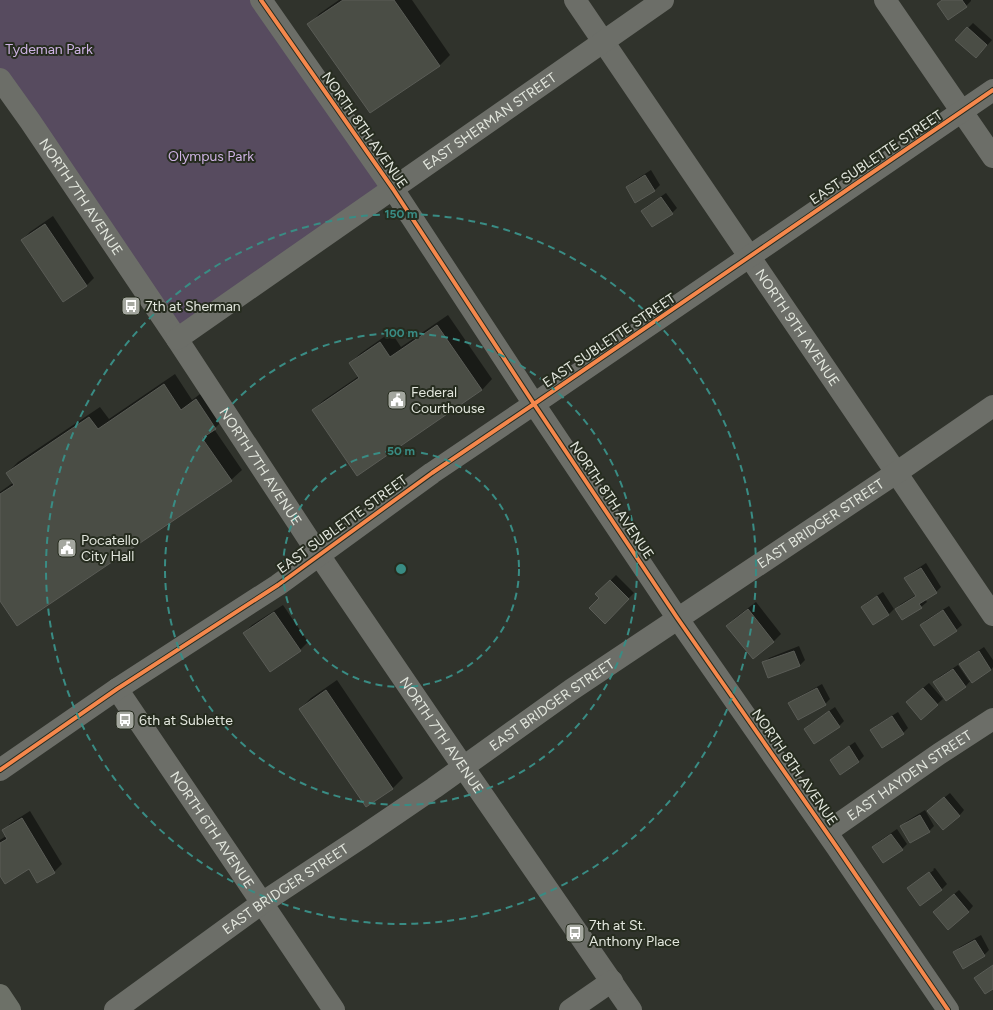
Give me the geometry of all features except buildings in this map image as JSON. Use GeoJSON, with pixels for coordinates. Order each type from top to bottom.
{"type":"FeatureCollection","features":[{"type":"Feature","properties":{"kind":"main road"},"geometry":{"type":"LineString","coordinates":[[0,995],[10,1010]]}},
{"type":"Feature","properties":{"kind":"street","name":"NORTH 8TH AVENUE"},"geometry":{"type":"LineString","coordinates":[[261,0],[393,189],[534,404],[678,619],[827,832],[948,1010]]}},
{"type":"Feature","properties":{"kind":"street","name":"NORTH 9TH AVENUE"},"geometry":{"type":"LineString","coordinates":[[575,0],[993,615]]}},
{"type":"Feature","properties":{"kind":"street","name":"EAST SHERMAN STREET"},"geometry":{"type":"LineString","coordinates":[[177,339],[663,0]]}},
{"type":"Feature","properties":{"kind":"street"},"geometry":{"type":"LineString","coordinates":[[885,0],[993,157]]}},
{"type":"Feature","properties":{"kind":"street","name":"NORTH 7TH AVENUE"},"geometry":{"type":"LineString","coordinates":[[0,80],[30,121],[177,339],[319,555],[631,1010]]}},
{"type":"Feature","properties":{"kind":"street","name":"EAST SUBLETTE STREET"},"geometry":{"type":"LineString","coordinates":[[0,770],[117,689],[278,585],[432,473],[993,90]]}},
{"type":"Feature","properties":{"kind":"street","name":"EAST BRIDGER STREET"},"geometry":{"type":"LineString","coordinates":[[115,1010],[262,903],[362,838],[464,768],[571,690],[896,473],[993,406]]}},
{"type":"Feature","properties":{"kind":"street","name":"NORTH 6TH AVENUE"},"geometry":{"type":"LineString","coordinates":[[117,689],[334,1010]]}},
{"type":"Feature","properties":{"kind":"street","name":"EAST HAYDEN STREET"},"geometry":{"type":"LineString","coordinates":[[827,832],[993,719]]}},
{"type":"Feature","properties":{"kind":"street"},"geometry":{"type":"LineString","coordinates":[[570,1010],[612,981]]}},
{"type":"Feature","properties":{"kind":"green space","name":"Olympus Park"},"geometry":{"type":"Polygon","coordinates":[[[0,0],[261,0],[393,189],[177,339],[0,79],[0,0]]]}},
{"type":"Feature","properties":{"kind":"cycle path"},"geometry":{"type":"LineString","coordinates":[[261,0],[393,189],[534,404],[678,619],[948,1010]]}},
{"type":"Feature","properties":{"kind":"cycle path"},"geometry":{"type":"LineString","coordinates":[[0,770],[117,689],[278,585],[432,473],[993,90]]}},
{"type":"Feature","properties":{"kind":"place","name":"7th at Sherman"},"geometry":{"type":"Point","coordinates":[131,306]}},
{"type":"Feature","properties":{"kind":"place","name":"Federal Courthouse"},"geometry":{"type":"Point","coordinates":[397,400]}},
{"type":"Feature","properties":{"kind":"place","name":"Pocatello City Hall"},"geometry":{"type":"Point","coordinates":[67,548]}},
{"type":"Feature","properties":{"kind":"place","name":"6th at Sublette"},"geometry":{"type":"Point","coordinates":[125,720]}},
{"type":"Feature","properties":{"kind":"place","name":"7th at St. Anthony Place"},"geometry":{"type":"Point","coordinates":[575,933]}},
{"type":"Feature","properties":{"kind":"park label","name":"Tydeman Park"},"geometry":{"type":"Point","coordinates":[49,49]}}]}
